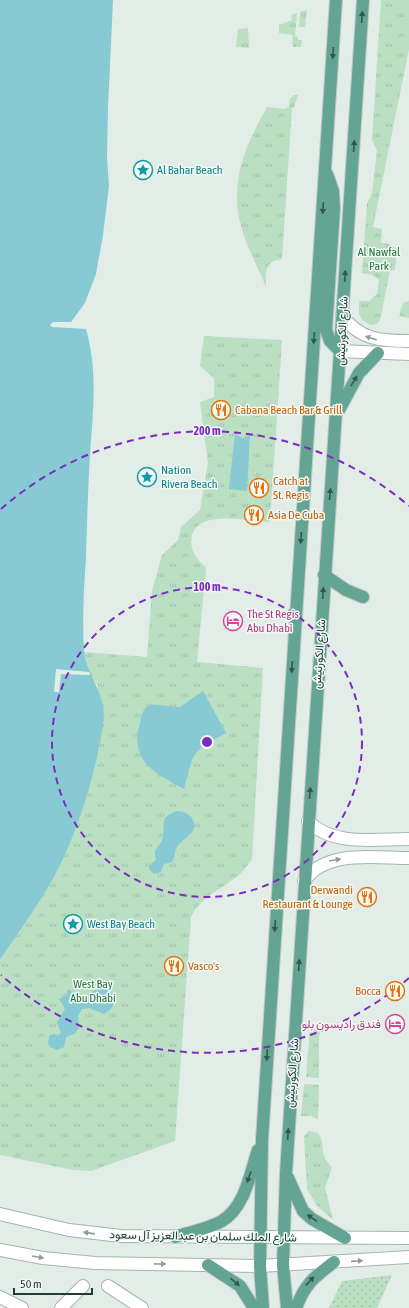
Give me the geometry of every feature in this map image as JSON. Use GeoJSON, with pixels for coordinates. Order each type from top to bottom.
{"type":"FeatureCollection","features":[{"type":"Feature","properties":{"kind":"main road"},"geometry":{"type":"LineString","coordinates":[[263,1308],[260,1266],[262,1140],[336,0]]}},
{"type":"Feature","properties":{"kind":"main road","name":"شارع الكورنيش"},"geometry":{"type":"LineString","coordinates":[[287,1308],[283,1265],[286,1173],[324,575],[337,414],[342,315],[363,0]]}},
{"type":"Feature","properties":{"kind":"main road"},"geometry":{"type":"LineString","coordinates":[[325,169],[333,191],[334,209],[326,330],[330,342],[340,352]]}},
{"type":"Feature","properties":{"kind":"main road"},"geometry":{"type":"LineString","coordinates":[[337,414],[359,373],[378,353]]}},
{"type":"Feature","properties":{"kind":"main road"},"geometry":{"type":"LineString","coordinates":[[324,575],[342,588],[363,597]]}},
{"type":"Feature","properties":{"kind":"main road"},"geometry":{"type":"LineString","coordinates":[[174,1237],[214,1224],[233,1212],[241,1200],[262,1140]]}},
{"type":"Feature","properties":{"kind":"main road"},"geometry":{"type":"LineString","coordinates":[[286,1173],[303,1211],[312,1219],[345,1238]]}},
{"type":"Feature","properties":{"kind":"main road"},"geometry":{"type":"LineString","coordinates":[[296,1308],[302,1291],[308,1283],[334,1262]]}},
{"type":"Feature","properties":{"kind":"main road"},"geometry":{"type":"LineString","coordinates":[[208,1265],[240,1286],[254,1308]]}},
{"type":"Feature","properties":{"kind":"street"},"geometry":{"type":"LineString","coordinates":[[342,315],[351,326],[368,337],[386,341],[409,341]]}},
{"type":"Feature","properties":{"kind":"street"},"geometry":{"type":"LineString","coordinates":[[340,352],[409,354]]}},
{"type":"Feature","properties":{"kind":"street"},"geometry":{"type":"LineString","coordinates":[[308,821],[323,833],[337,838],[409,839]]}},
{"type":"Feature","properties":{"kind":"street"},"geometry":{"type":"LineString","coordinates":[[304,881],[316,867],[333,860],[409,858]]}},
{"type":"Feature","properties":{"kind":"street","name":"شارع الملك سلمان بن عبدالعزيز آل سعود"},"geometry":{"type":"LineString","coordinates":[[0,1214],[43,1226],[95,1234],[174,1237],[409,1238]]}},
{"type":"Feature","properties":{"kind":"street"},"geometry":{"type":"LineString","coordinates":[[0,1250],[69,1262],[208,1265],[260,1266],[409,1258]]}},
{"type":"Feature","properties":{"kind":"street"},"geometry":{"type":"LineString","coordinates":[[61,1308],[83,1286]]}},
{"type":"Feature","properties":{"kind":"street"},"geometry":{"type":"LineString","coordinates":[[108,1286],[142,1308]]}},
{"type":"Feature","properties":{"kind":"street"},"geometry":{"type":"LineString","coordinates":[[0,1297],[22,1308]]}},
{"type":"Feature","properties":{"kind":"green space","name":"Al Nawfal Park"},"geometry":{"type":"Polygon","coordinates":[[[381,0],[409,0],[409,49],[373,227],[382,229],[381,243],[387,243],[397,249],[395,270],[390,271],[380,320],[377,324],[371,325],[362,320],[359,314],[359,301],[369,301],[377,294],[379,280],[373,275],[362,273],[367,203],[372,193],[377,151],[372,140],[381,0]]]}},
{"type":"Feature","properties":{"kind":"green space"},"geometry":{"type":"Polygon","coordinates":[[[307,10],[305,27],[299,27],[300,12],[307,10]]]}},
{"type":"Feature","properties":{"kind":"green space"},"geometry":{"type":"Polygon","coordinates":[[[297,13],[295,36],[298,37],[298,40],[302,40],[301,47],[293,47],[292,35],[279,33],[279,25],[292,20],[291,15],[297,13]]]}},
{"type":"Feature","properties":{"kind":"green space"},"geometry":{"type":"Polygon","coordinates":[[[248,28],[249,48],[236,47],[238,29],[248,28]]]}},
{"type":"Feature","properties":{"kind":"green space"},"geometry":{"type":"Polygon","coordinates":[[[294,95],[298,95],[294,107],[292,108],[282,259],[272,262],[267,268],[266,287],[247,245],[241,227],[237,203],[239,175],[247,147],[267,107],[284,109],[289,107],[290,98],[294,95]]]}},
{"type":"Feature","properties":{"kind":"green space"},"geometry":{"type":"Polygon","coordinates":[[[409,301],[409,318],[399,316],[403,303],[409,301]]]}},
{"type":"Feature","properties":{"kind":"green space","name":"West Bay Abu Dhabi"},"geometry":{"type":"Polygon","coordinates":[[[204,336],[282,340],[270,522],[225,518],[214,519],[204,522],[196,528],[191,541],[194,554],[206,568],[197,662],[263,668],[252,859],[236,878],[201,903],[191,917],[175,1141],[91,1171],[73,1170],[0,1155],[0,960],[54,877],[77,825],[98,686],[90,675],[84,652],[147,657],[152,591],[162,555],[178,540],[181,527],[200,510],[208,463],[200,402],[214,397],[214,378],[200,366],[204,336]]]}},
{"type":"Feature","properties":{"kind":"green space"},"geometry":{"type":"Polygon","coordinates":[[[310,1028],[321,1031],[319,1036],[319,1078],[306,1077],[310,1028]]]}},
{"type":"Feature","properties":{"kind":"green space"},"geometry":{"type":"Polygon","coordinates":[[[304,1084],[319,1085],[318,1120],[311,1116],[301,1116],[304,1084]]]}},
{"type":"Feature","properties":{"kind":"green space"},"geometry":{"type":"Polygon","coordinates":[[[309,1131],[318,1133],[322,1142],[323,1154],[327,1162],[332,1167],[325,1188],[333,1220],[317,1206],[307,1189],[304,1136],[309,1131]]]}},
{"type":"Feature","properties":{"kind":"green space"},"geometry":{"type":"Polygon","coordinates":[[[392,1275],[377,1308],[329,1308],[342,1281],[392,1275]]]}},
{"type":"Feature","properties":{"kind":"water"},"geometry":{"type":"Polygon","coordinates":[[[0,0],[113,0],[108,108],[107,157],[109,186],[103,235],[96,274],[85,303],[71,322],[53,322],[50,325],[52,327],[86,329],[90,344],[94,391],[88,493],[83,638],[86,660],[103,704],[103,725],[100,745],[90,784],[71,841],[54,877],[0,960],[0,0]]]}},
{"type":"Feature","properties":{"kind":"water"},"geometry":{"type":"Polygon","coordinates":[[[235,434],[242,438],[250,435],[247,491],[229,489],[235,434]]]}},
{"type":"Feature","properties":{"kind":"water"},"geometry":{"type":"Polygon","coordinates":[[[203,691],[226,733],[200,749],[195,754],[184,789],[164,778],[147,765],[138,748],[140,721],[143,712],[150,705],[180,707],[203,691]]]}},
{"type":"Feature","properties":{"kind":"water"},"geometry":{"type":"Polygon","coordinates":[[[177,811],[184,812],[191,817],[194,822],[193,830],[177,847],[172,862],[164,864],[161,872],[154,874],[149,869],[150,865],[156,860],[156,851],[162,840],[165,819],[171,813],[177,811]]]}},
{"type":"Feature","properties":{"kind":"water"},"geometry":{"type":"Polygon","coordinates":[[[102,988],[110,990],[115,997],[112,1008],[104,1014],[89,1008],[82,1009],[78,1016],[79,1028],[74,1034],[66,1037],[64,1047],[57,1050],[50,1047],[48,1044],[49,1036],[53,1034],[58,1035],[61,1033],[57,1022],[65,1009],[59,999],[66,996],[68,989],[84,996],[102,988]]]}},
{"type":"Feature","properties":{"kind":"pier"},"geometry":{"type":"Polygon","coordinates":[[[56,669],[89,672],[90,675],[61,674],[59,692],[54,692],[56,669]]]}},
{"type":"Feature","properties":{"kind":"place","name":"Al Bahar Beach"},"geometry":{"type":"Point","coordinates":[143,170]}},
{"type":"Feature","properties":{"kind":"place","name":"Cabana Beach Bar & Grill"},"geometry":{"type":"Point","coordinates":[221,410]}},
{"type":"Feature","properties":{"kind":"place","name":"Nation Rivera Beach"},"geometry":{"type":"Point","coordinates":[147,477]}},
{"type":"Feature","properties":{"kind":"place","name":"Catch at St. Regis"},"geometry":{"type":"Point","coordinates":[259,488]}},
{"type":"Feature","properties":{"kind":"place","name":"Asia De Cuba"},"geometry":{"type":"Point","coordinates":[254,515]}},
{"type":"Feature","properties":{"kind":"place","name":"The St Regis Abu Dhabi"},"geometry":{"type":"Point","coordinates":[233,621]}},
{"type":"Feature","properties":{"kind":"place","name":"Derwandi Restaurant & Lounge"},"geometry":{"type":"Point","coordinates":[367,897]}},
{"type":"Feature","properties":{"kind":"place","name":"West Bay Beach"},"geometry":{"type":"Point","coordinates":[73,924]}},
{"type":"Feature","properties":{"kind":"place","name":"Vasco's"},"geometry":{"type":"Point","coordinates":[174,966]}},
{"type":"Feature","properties":{"kind":"place","name":"Bocca"},"geometry":{"type":"Point","coordinates":[395,991]}},
{"type":"Feature","properties":{"kind":"place","name":"فندق راديسون بلو"},"geometry":{"type":"Point","coordinates":[395,1024]}}]}
